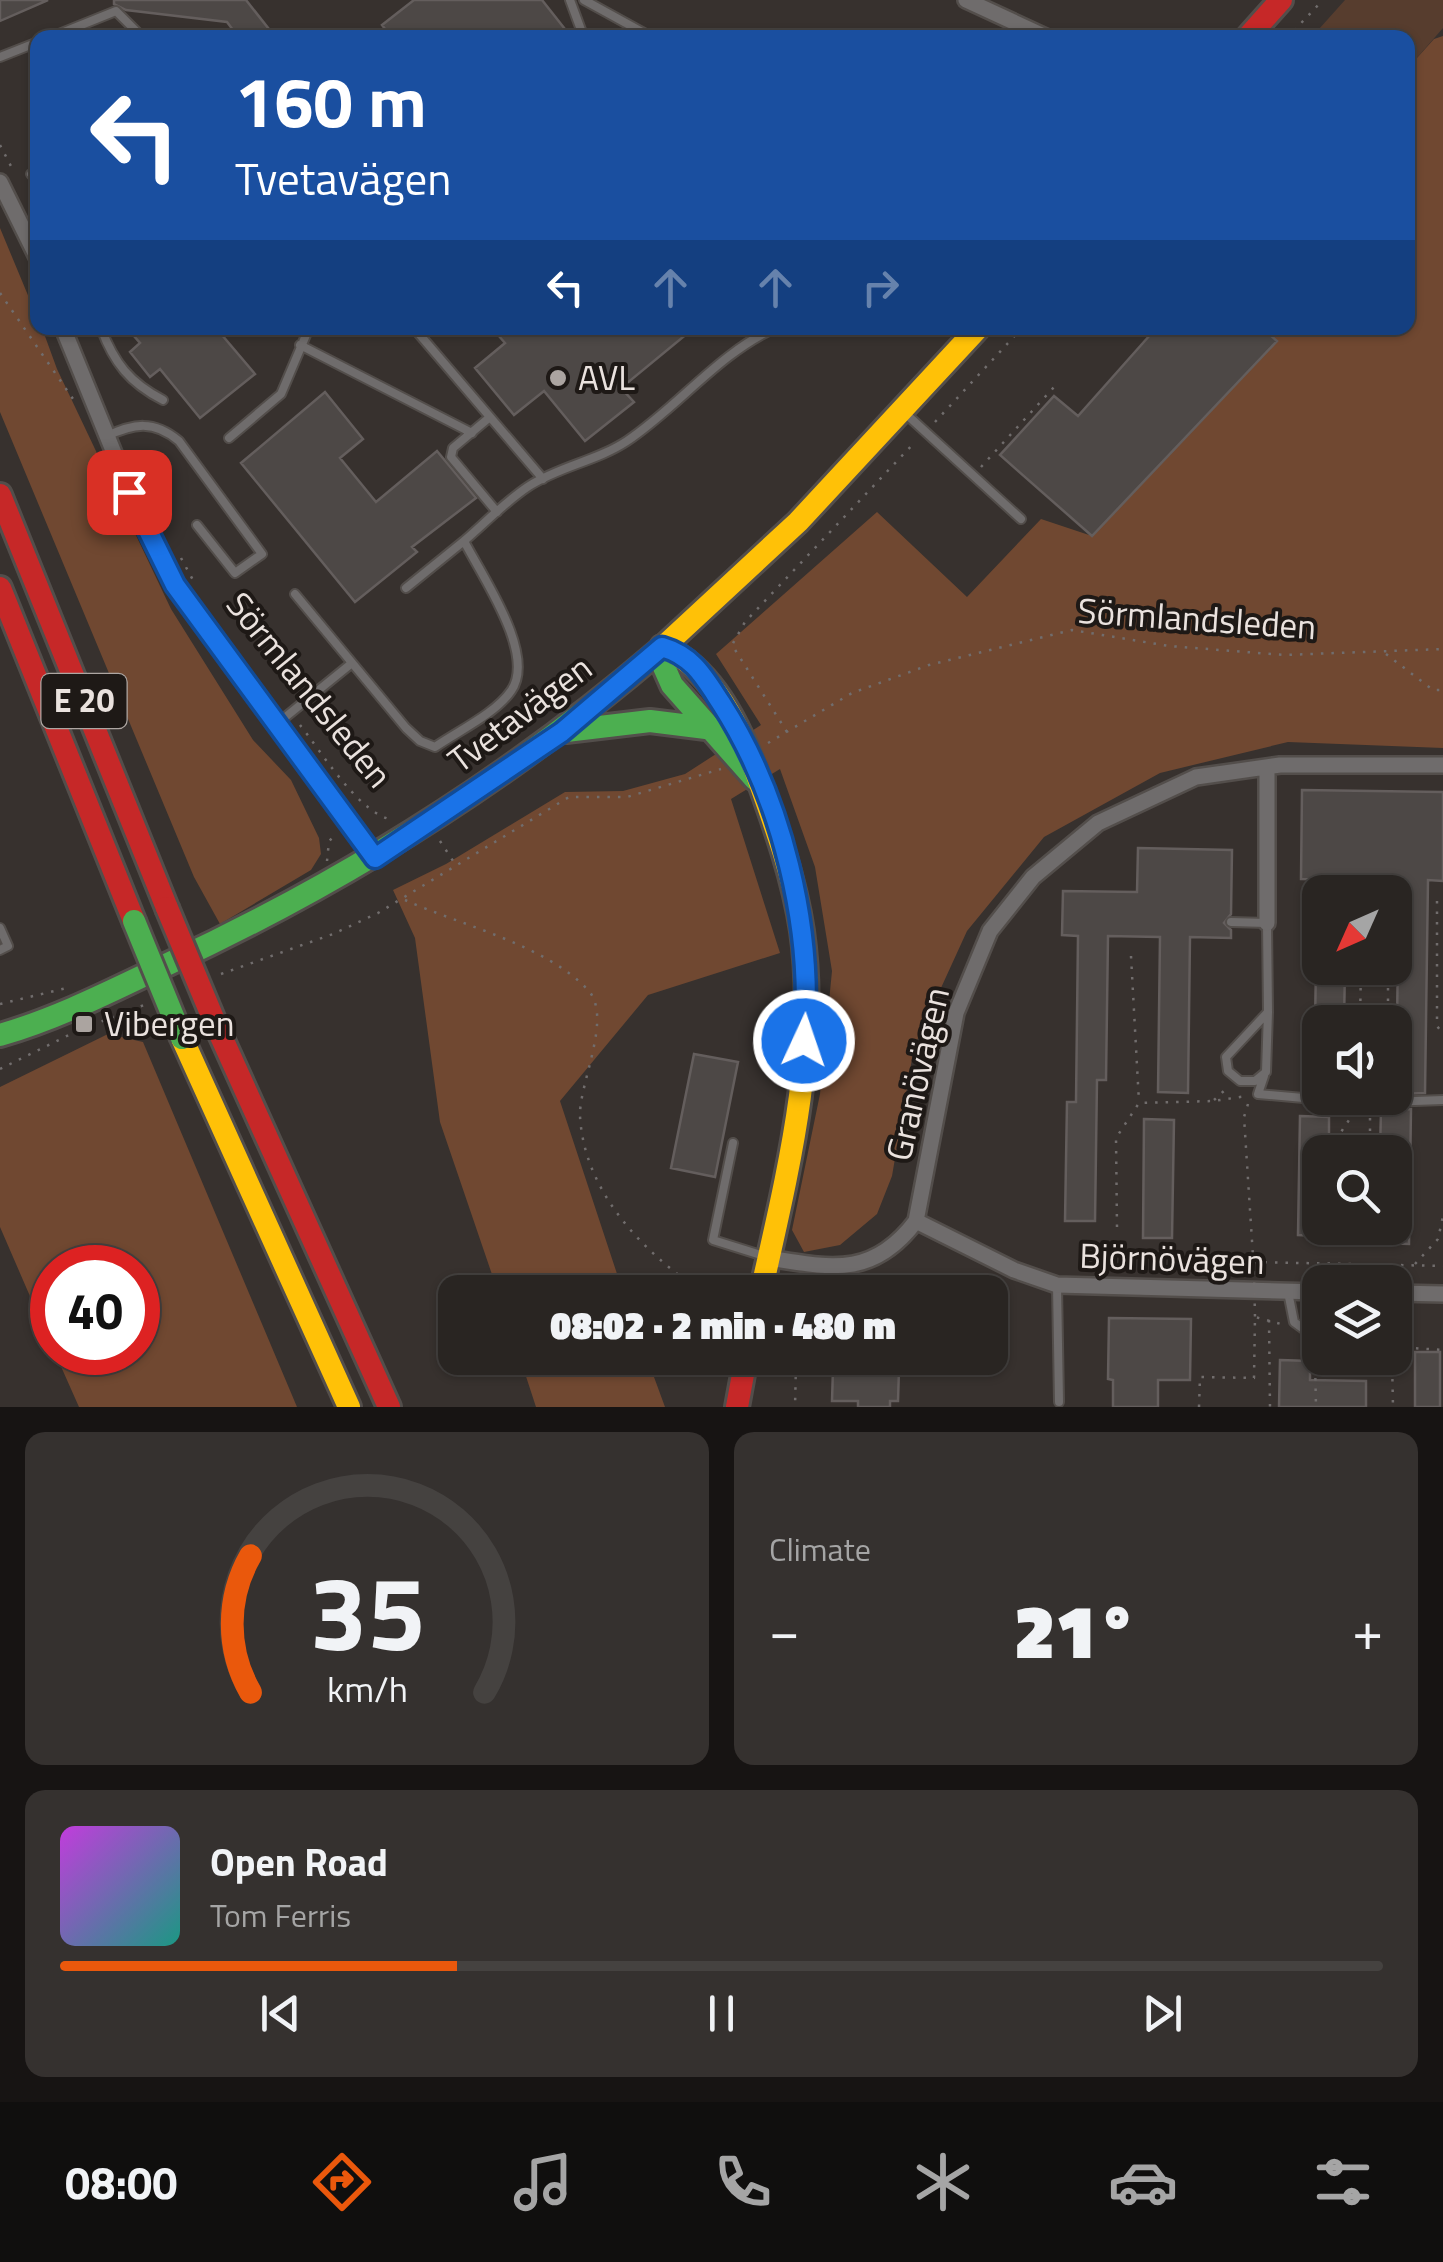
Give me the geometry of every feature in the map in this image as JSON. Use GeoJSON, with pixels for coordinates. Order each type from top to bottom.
{"type":"FeatureCollection","features":[{"type":"Feature","properties":{"kind":"main road"},"geometry":{"type":"LineString","coordinates":[[1254,30],[1281,0]]}},
{"type":"Feature","properties":{"kind":"main road","name":"Tvetavägen"},"geometry":{"type":"LineString","coordinates":[[8,1033],[230,936],[375,858],[562,732],[772,548],[972,335]]}},
{"type":"Feature","properties":{"kind":"main road","name":"E 20"},"geometry":{"type":"LineString","coordinates":[[0,495],[215,1024],[388,1407]]}},
{"type":"Feature","properties":{"kind":"main road","name":"E 20"},"geometry":{"type":"LineString","coordinates":[[0,588],[182,1038],[349,1407]]}},
{"type":"Feature","properties":{"kind":"main road"},"geometry":{"type":"LineString","coordinates":[[761,785],[706,728],[672,685],[664,667],[662,647],[682,653],[697,666],[743,736],[761,785],[794,885],[806,972],[804,1041],[764,1275]]}},
{"type":"Feature","properties":{"kind":"main road"},"geometry":{"type":"LineString","coordinates":[[562,732],[650,721],[706,728]]}},
{"type":"Feature","properties":{"kind":"main road"},"geometry":{"type":"LineString","coordinates":[[737,1407],[743,1375]]}},
{"type":"Feature","properties":{"kind":"street"},"geometry":{"type":"LineString","coordinates":[[966,0],[1031,30]]}},
{"type":"Feature","properties":{"kind":"street"},"geometry":{"type":"LineString","coordinates":[[0,182],[30,241]]}},
{"type":"Feature","properties":{"kind":"street"},"geometry":{"type":"LineString","coordinates":[[66,335],[140,519],[175,585],[284,719],[375,858]]}},
{"type":"Feature","properties":{"kind":"street","name":"Granövägen"},"geometry":{"type":"LineString","coordinates":[[916,1221],[956,1013],[990,931],[1033,877],[1098,823],[1196,776],[1267,767],[1443,765]]}},
{"type":"Feature","properties":{"kind":"street"},"geometry":{"type":"LineString","coordinates":[[1267,767],[1267,923]]}},
{"type":"Feature","properties":{"kind":"street"},"geometry":{"type":"LineString","coordinates":[[768,1258],[823,1267],[851,1266],[871,1261],[904,1237],[916,1221]]}},
{"type":"Feature","properties":{"kind":"street","name":"Björnövägen"},"geometry":{"type":"LineString","coordinates":[[916,1221],[1014,1270],[1057,1285],[1302,1292]]}},
{"type":"Feature","properties":{"kind":"street"},"geometry":{"type":"LineString","coordinates":[[1412,1293],[1443,1294]]}},
{"type":"Feature","properties":{"kind":"lane"},"geometry":{"type":"LineString","coordinates":[[570,0],[581,30]]}},
{"type":"Feature","properties":{"kind":"lane"},"geometry":{"type":"LineString","coordinates":[[584,0],[638,30]]}},
{"type":"Feature","properties":{"kind":"lane"},"geometry":{"type":"LineString","coordinates":[[69,30],[116,11],[135,30]]}},
{"type":"Feature","properties":{"kind":"lane"},"geometry":{"type":"LineString","coordinates":[[0,57],[30,45]]}},
{"type":"Feature","properties":{"kind":"lane"},"geometry":{"type":"LineString","coordinates":[[104,335],[121,371],[140,389],[163,400]]}},
{"type":"Feature","properties":{"kind":"lane"},"geometry":{"type":"LineString","coordinates":[[229,438],[281,394],[305,335]]}},
{"type":"Feature","properties":{"kind":"lane"},"geometry":{"type":"LineString","coordinates":[[420,335],[543,478]]}},
{"type":"Feature","properties":{"kind":"lane"},"geometry":{"type":"LineString","coordinates":[[406,588],[543,478],[606,454],[631,438],[763,335]]}},
{"type":"Feature","properties":{"kind":"lane"},"geometry":{"type":"LineString","coordinates":[[300,344],[472,432]]}},
{"type":"Feature","properties":{"kind":"lane"},"geometry":{"type":"LineString","coordinates":[[902,411],[1021,519]]}},
{"type":"Feature","properties":{"kind":"lane"},"geometry":{"type":"LineString","coordinates":[[490,417],[454,448],[451,457],[497,512]]}},
{"type":"Feature","properties":{"kind":"lane"},"geometry":{"type":"LineString","coordinates":[[105,437],[140,426],[166,430],[179,441],[262,554],[235,574],[197,525]]}},
{"type":"Feature","properties":{"kind":"lane"},"geometry":{"type":"LineString","coordinates":[[294,594],[406,728],[420,741],[436,747],[510,693],[518,678],[517,646],[464,541]]}},
{"type":"Feature","properties":{"kind":"lane"},"geometry":{"type":"LineString","coordinates":[[284,719],[352,663]]}},
{"type":"Feature","properties":{"kind":"lane"},"geometry":{"type":"LineString","coordinates":[[1231,922],[1267,923],[1266,1072],[1254,1095],[1302,1099]]}},
{"type":"Feature","properties":{"kind":"lane"},"geometry":{"type":"LineString","coordinates":[[0,928],[8,946],[0,950]]}},
{"type":"Feature","properties":{"kind":"lane"},"geometry":{"type":"LineString","coordinates":[[1266,1072],[1255,1081],[1236,1079],[1228,1071],[1226,1057],[1268,1012]]}},
{"type":"Feature","properties":{"kind":"lane"},"geometry":{"type":"LineString","coordinates":[[1412,1101],[1443,1100]]}},
{"type":"Feature","properties":{"kind":"lane"},"geometry":{"type":"LineString","coordinates":[[732,1143],[712,1240],[768,1258]]}},
{"type":"Feature","properties":{"kind":"lane"},"geometry":{"type":"LineString","coordinates":[[1057,1285],[1059,1402]]}},
{"type":"Feature","properties":{"kind":"lane"},"geometry":{"type":"LineString","coordinates":[[1288,1292],[1294,1322],[1302,1328]]}},
{"type":"Feature","properties":{"kind":"path"},"geometry":{"type":"LineString","coordinates":[[1295,30],[1323,0]]}},
{"type":"Feature","properties":{"kind":"path"},"geometry":{"type":"LineString","coordinates":[[0,293],[74,400],[91,400]]}},
{"type":"Feature","properties":{"kind":"path"},"geometry":{"type":"LineString","coordinates":[[788,732],[732,644],[745,622],[1016,335]]}},
{"type":"Feature","properties":{"kind":"path"},"geometry":{"type":"LineString","coordinates":[[974,476],[1055,386]]}},
{"type":"Feature","properties":{"kind":"path","name":"Sörmlandsleden"},"geometry":{"type":"LineString","coordinates":[[181,558],[200,592]]}},
{"type":"Feature","properties":{"kind":"path","name":"Sörmlandsleden"},"geometry":{"type":"LineString","coordinates":[[763,746],[852,693],[929,665],[1072,630],[1169,646],[1284,656],[1443,649]]}},
{"type":"Feature","properties":{"kind":"path"},"geometry":{"type":"LineString","coordinates":[[1385,653],[1433,690],[1443,690]]}},
{"type":"Feature","properties":{"kind":"path","name":"Sörmlandsleden"},"geometry":{"type":"LineString","coordinates":[[284,719],[354,794],[379,816],[398,820]]}},
{"type":"Feature","properties":{"kind":"path"},"geometry":{"type":"LineString","coordinates":[[217,976],[334,934],[404,899],[570,798],[627,797],[727,767]]}},
{"type":"Feature","properties":{"kind":"path"},"geometry":{"type":"LineString","coordinates":[[429,825],[456,865]]}},
{"type":"Feature","properties":{"kind":"path"},"geometry":{"type":"LineString","coordinates":[[404,899],[551,957],[592,994],[598,1023],[580,1116],[588,1154],[624,1224],[655,1258],[678,1275]]}},
{"type":"Feature","properties":{"kind":"path"},"geometry":{"type":"LineString","coordinates":[[1437,902],[1437,1026],[1443,1034]]}},
{"type":"Feature","properties":{"kind":"path"},"geometry":{"type":"LineString","coordinates":[[1117,1227],[1116,1138],[1139,1104],[1131,956]]}},
{"type":"Feature","properties":{"kind":"path"},"geometry":{"type":"LineString","coordinates":[[0,1069],[52,1042],[151,1002]]}},
{"type":"Feature","properties":{"kind":"path"},"geometry":{"type":"LineString","coordinates":[[1213,1102],[1236,1079]]}},
{"type":"Feature","properties":{"kind":"path"},"geometry":{"type":"LineString","coordinates":[[1139,1104],[1213,1102],[1254,1095]]}},
{"type":"Feature","properties":{"kind":"path"},"geometry":{"type":"LineString","coordinates":[[1199,1407],[1200,1376],[1254,1378],[1254,1272],[1244,1117],[1254,1095]]}},
{"type":"Feature","properties":{"kind":"path"},"geometry":{"type":"LineString","coordinates":[[1415,1264],[1438,1239],[1443,1216]]}},
{"type":"Feature","properties":{"kind":"path"},"geometry":{"type":"LineString","coordinates":[[1253,1262],[1443,1266]]}},
{"type":"Feature","properties":{"kind":"path"},"geometry":{"type":"LineString","coordinates":[[1255,1317],[1269,1318],[1288,1330]]}},
{"type":"Feature","properties":{"kind":"path"},"geometry":{"type":"LineString","coordinates":[[1269,1318],[1270,1407]]}},
{"type":"Feature","properties":{"kind":"path"},"geometry":{"type":"LineString","coordinates":[[1412,1348],[1443,1350]]}},
{"type":"Feature","properties":{"kind":"path"},"geometry":{"type":"LineString","coordinates":[[795,1407],[796,1375]]}},
{"type":"Feature","properties":{"kind":"path"},"geometry":{"type":"LineString","coordinates":[[1315,1375],[1316,1407]]}},
{"type":"Feature","properties":{"kind":"path"},"geometry":{"type":"LineString","coordinates":[[1393,1375],[1394,1407]]}},
{"type":"Feature","properties":{"kind":"shaded area"},"geometry":{"type":"Polygon","coordinates":[[[1345,0],[1443,0],[1443,28],[1415,60],[1415,30],[1318,30],[1345,0]]]}},
{"type":"Feature","properties":{"kind":"shaded area"},"geometry":{"type":"Polygon","coordinates":[[[1443,36],[1443,748],[1288,742],[1160,773],[1044,837],[967,931],[914,1047],[892,1176],[877,1214],[840,1245],[804,1252],[792,1230],[820,1094],[832,971],[815,867],[780,769],[731,799],[780,953],[648,995],[560,1101],[617,1275],[492,1275],[440,1122],[415,938],[393,890],[446,864],[565,792],[623,791],[685,774],[761,725],[716,654],[877,512],[967,597],[1041,519],[1092,536],[1276,341],[1270,335],[1415,335],[1415,60],[1434,39],[1443,36]]]}},
{"type":"Feature","properties":{"kind":"shaded area"},"geometry":{"type":"Polygon","coordinates":[[[0,228],[30,300],[30,335],[45,335],[171,609],[253,740],[291,780],[319,838],[321,854],[311,870],[220,924],[194,877],[0,412],[0,228]]]}},
{"type":"Feature","properties":{"kind":"shaded area"},"geometry":{"type":"Polygon","coordinates":[[[108,1034],[143,1042],[297,1407],[79,1407],[65,1375],[160,1375],[160,1245],[30,1245],[30,1296],[0,1227],[0,1087],[108,1034]]]}},
{"type":"Feature","properties":{"kind":"shaded area"},"geometry":{"type":"Polygon","coordinates":[[[526,1375],[653,1375],[665,1407],[536,1407],[526,1375]]]}},
{"type":"Feature","properties":{"kind":"building"},"geometry":{"type":"Polygon","coordinates":[[[0,0],[48,0],[0,21],[0,0]]]}},
{"type":"Feature","properties":{"kind":"building"},"geometry":{"type":"Polygon","coordinates":[[[114,0],[246,0],[270,30],[233,30],[227,22],[126,10],[114,4],[114,0]]]}},
{"type":"Feature","properties":{"kind":"building"},"geometry":{"type":"Polygon","coordinates":[[[414,0],[542,0],[566,30],[386,30],[382,25],[414,0]]]}},
{"type":"Feature","properties":{"kind":"building"},"geometry":{"type":"Polygon","coordinates":[[[133,335],[222,335],[255,374],[200,418],[160,369],[150,377],[130,352],[140,343],[133,335]]]}},
{"type":"Feature","properties":{"kind":"building","name":"AVL"},"geometry":{"type":"Polygon","coordinates":[[[498,335],[685,335],[621,388],[634,402],[585,441],[544,391],[514,415],[475,368],[505,343],[498,335]]]}},
{"type":"Feature","properties":{"kind":"building"},"geometry":{"type":"Polygon","coordinates":[[[1150,335],[1270,335],[1277,341],[1092,536],[1000,455],[1054,396],[1078,416],[1150,335]]]}},
{"type":"Feature","properties":{"kind":"building"},"geometry":{"type":"Polygon","coordinates":[[[325,392],[363,439],[340,458],[376,502],[437,451],[476,498],[412,547],[417,552],[355,602],[241,463],[325,392]]]}},
{"type":"Feature","properties":{"kind":"building"},"geometry":{"type":"Polygon","coordinates":[[[1302,790],[1443,792],[1443,881],[1428,880],[1425,1093],[1412,1093],[1412,1005],[1397,1005],[1398,985],[1412,985],[1412,875],[1302,875],[1301,879],[1302,790]]]}},
{"type":"Feature","properties":{"kind":"building"},"geometry":{"type":"Polygon","coordinates":[[[1138,848],[1232,850],[1231,914],[1224,923],[1231,930],[1231,938],[1190,937],[1188,1093],[1158,1092],[1160,937],[1108,936],[1106,1080],[1097,1080],[1095,1221],[1065,1221],[1067,1102],[1076,1102],[1078,936],[1062,935],[1063,891],[1137,892],[1138,848]]]}},
{"type":"Feature","properties":{"kind":"building"},"geometry":{"type":"Polygon","coordinates":[[[1316,985],[1345,985],[1344,1005],[1315,1005],[1316,985]]]}},
{"type":"Feature","properties":{"kind":"building"},"geometry":{"type":"Polygon","coordinates":[[[694,1054],[738,1062],[715,1177],[671,1168],[694,1054]]]}},
{"type":"Feature","properties":{"kind":"building"},"geometry":{"type":"Polygon","coordinates":[[[1381,1115],[1411,1115],[1411,1135],[1380,1135],[1381,1115]]]}},
{"type":"Feature","properties":{"kind":"building"},"geometry":{"type":"Polygon","coordinates":[[[1300,1116],[1329,1117],[1329,1135],[1302,1135],[1302,1235],[1298,1235],[1300,1116]]]}},
{"type":"Feature","properties":{"kind":"building"},"geometry":{"type":"Polygon","coordinates":[[[1144,1119],[1174,1120],[1172,1238],[1143,1238],[1144,1119]]]}},
{"type":"Feature","properties":{"kind":"building"},"geometry":{"type":"Polygon","coordinates":[[[1109,1318],[1191,1319],[1190,1380],[1158,1380],[1158,1407],[1113,1407],[1113,1380],[1108,1379],[1109,1318]]]}},
{"type":"Feature","properties":{"kind":"building"},"geometry":{"type":"Polygon","coordinates":[[[1415,1352],[1440,1352],[1440,1407],[1415,1407],[1415,1352]]]}},
{"type":"Feature","properties":{"kind":"building"},"geometry":{"type":"Polygon","coordinates":[[[1280,1360],[1302,1361],[1302,1375],[1310,1375],[1310,1380],[1366,1381],[1366,1407],[1279,1407],[1280,1360]]]}},
{"type":"Feature","properties":{"kind":"building"},"geometry":{"type":"Polygon","coordinates":[[[833,1375],[899,1375],[898,1401],[890,1401],[890,1407],[858,1407],[858,1401],[832,1401],[833,1375]]]}},
{"type":"Feature","properties":{"kind":"traffic: fast"},"geometry":{"type":"LineString","coordinates":[[662,647],[664,667],[672,685],[755,779]]}},
{"type":"Feature","properties":{"kind":"traffic: fast"},"geometry":{"type":"LineString","coordinates":[[0,1035],[127,984],[363,862],[546,741],[661,649]]}},
{"type":"Feature","properties":{"kind":"traffic: fast"},"geometry":{"type":"LineString","coordinates":[[566,731],[650,721],[706,728]]}},
{"type":"Feature","properties":{"kind":"traffic: fast"},"geometry":{"type":"LineString","coordinates":[[134,921],[182,1038]]}},
{"type":"Feature","properties":{"kind":"traffic: slow"},"geometry":{"type":"LineString","coordinates":[[661,649],[798,522],[972,335]]}},
{"type":"Feature","properties":{"kind":"traffic: slow"},"geometry":{"type":"LineString","coordinates":[[662,647],[696,669],[733,720],[778,834],[802,931],[806,976],[803,1067],[790,1158],[765,1275]]}},
{"type":"Feature","properties":{"kind":"traffic: slow"},"geometry":{"type":"LineString","coordinates":[[182,1038],[349,1407]]}},
{"type":"Feature","properties":{"kind":"traffic: jam"},"geometry":{"type":"LineString","coordinates":[[1254,30],[1281,0]]}},
{"type":"Feature","properties":{"kind":"traffic: jam"},"geometry":{"type":"LineString","coordinates":[[0,495],[167,908]]}},
{"type":"Feature","properties":{"kind":"traffic: jam"},"geometry":{"type":"LineString","coordinates":[[0,588],[134,921]]}},
{"type":"Feature","properties":{"kind":"traffic: jam"},"geometry":{"type":"LineString","coordinates":[[167,908],[215,1023]]}},
{"type":"Feature","properties":{"kind":"traffic: jam"},"geometry":{"type":"LineString","coordinates":[[215,1023],[389,1407]]}},
{"type":"Feature","properties":{"kind":"traffic: jam"},"geometry":{"type":"LineString","coordinates":[[737,1407],[743,1375]]}},
{"type":"Feature","properties":{"kind":"place","name":"AVL"},"geometry":{"type":"Point","coordinates":[558,378]}},
{"type":"Feature","properties":{"kind":"place","name":"Vibergen"},"geometry":{"type":"Point","coordinates":[84,1024]}},
{"type":"Feature","properties":{"kind":"route"},"geometry":{"type":"LineString","coordinates":[[129,492],[175,585],[375,858],[458,806],[562,732],[662,647],[682,653],[697,666],[743,736],[782,842],[794,885],[806,972],[804,1041]]}}]}
